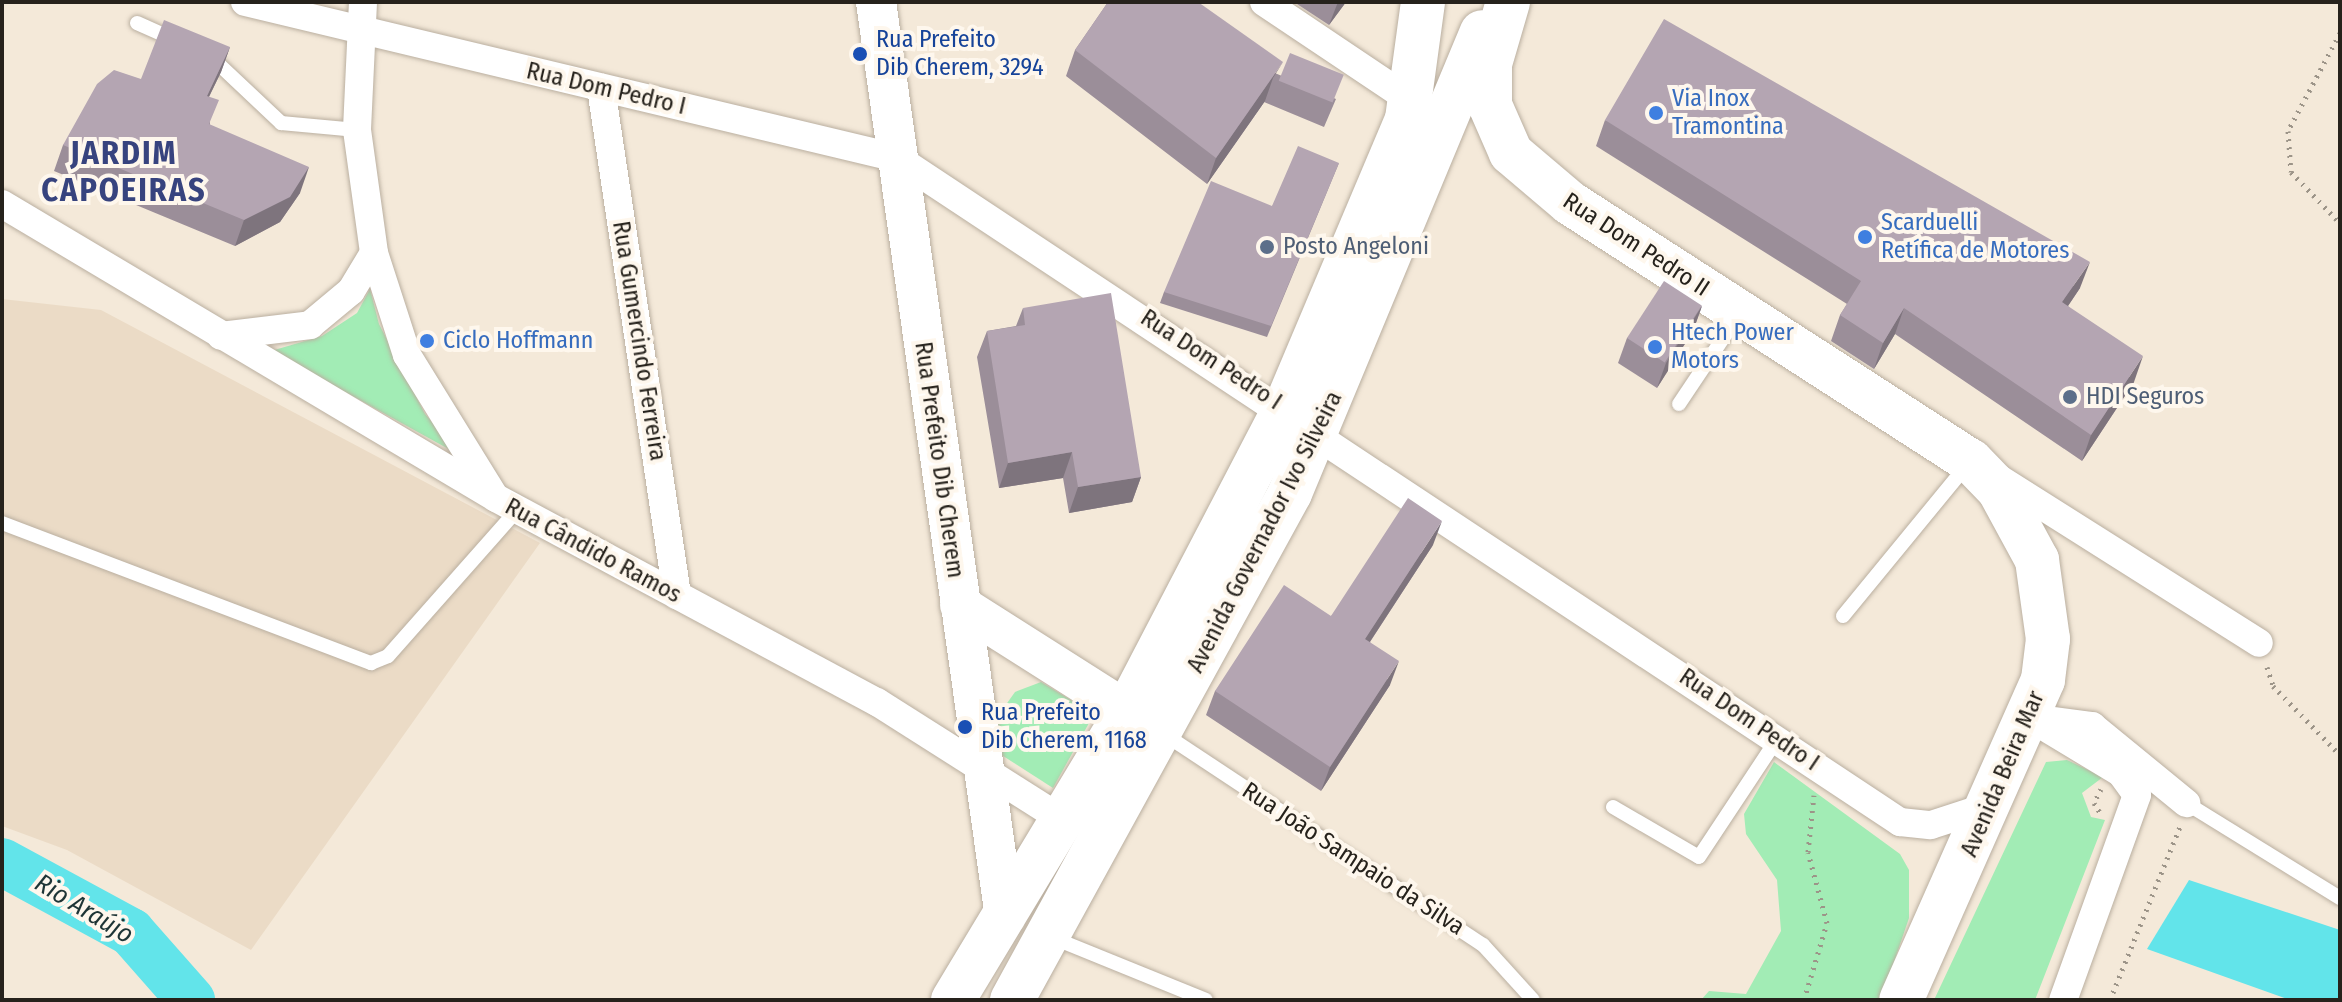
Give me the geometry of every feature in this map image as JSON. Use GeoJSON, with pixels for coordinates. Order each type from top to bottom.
{"type":"FeatureCollection","features":[{"type":"Feature","properties":{"kind":"main road","name":"Rua Prefeito Dib Cherem"},"geometry":{"type":"LineString","coordinates":[[876,2],[1005,917]]}},
{"type":"Feature","properties":{"kind":"main road","name":"Avenida Governador Ivo Silveira"},"geometry":{"type":"LineString","coordinates":[[1302,421],[1412,101],[1423,2]]}},
{"type":"Feature","properties":{"kind":"main road","name":"Avenida Governador Ivo Silveira"},"geometry":{"type":"LineString","coordinates":[[1012,1000],[1051,937],[1144,721],[1302,421],[1474,49],[1500,2]]}},
{"type":"Feature","properties":{"kind":"main road","name":"Rua Dom Pedro II"},"geometry":{"type":"LineString","coordinates":[[1508,2],[1490,64],[1490,105],[1511,153],[1570,203],[1971,461]]}},
{"type":"Feature","properties":{"kind":"main road","name":"Avenida Beira Mar"},"geometry":{"type":"LineString","coordinates":[[1901,1000],[2030,718],[2048,626],[2037,560],[2041,521],[1971,461]]}},
{"type":"Feature","properties":{"kind":"main road","name":"Rua João Sampaio da Silva"},"geometry":{"type":"LineString","coordinates":[[960,605],[1144,721]]}},
{"type":"Feature","properties":{"kind":"main road"},"geometry":{"type":"LineString","coordinates":[[975,705],[1008,660],[1034,653]]}},
{"type":"Feature","properties":{"kind":"main road","name":"Avenida Governador Ivo Silveira"},"geometry":{"type":"LineString","coordinates":[[953,1000],[1063,820],[1144,721]]}},
{"type":"Feature","properties":{"kind":"street","name":"Rua Dom Pedro I"},"geometry":{"type":"LineString","coordinates":[[245,2],[897,158],[1302,421],[1900,822],[1931,825],[1991,806]]}},
{"type":"Feature","properties":{"kind":"street","name":"Rua Cândido Ramos"},"geometry":{"type":"LineString","coordinates":[[363,2],[357,130],[374,253],[407,355],[506,504],[677,595],[984,768],[1063,820]]}},
{"type":"Feature","properties":{"kind":"street"},"geometry":{"type":"LineString","coordinates":[[1264,2],[1412,101]]}},
{"type":"Feature","properties":{"kind":"street","name":"Rua Gumercindo Ferreira"},"geometry":{"type":"LineString","coordinates":[[601,88],[677,595]]}},
{"type":"Feature","properties":{"kind":"street"},"geometry":{"type":"LineString","coordinates":[[2,204],[506,504]]}},
{"type":"Feature","properties":{"kind":"street"},"geometry":{"type":"LineString","coordinates":[[220,336],[310,325],[351,291],[374,253]]}},
{"type":"Feature","properties":{"kind":"street"},"geometry":{"type":"LineString","coordinates":[[2041,521],[2259,643]]}},
{"type":"Feature","properties":{"kind":"street"},"geometry":{"type":"LineString","coordinates":[[2030,718],[2092,726],[2186,803]]}},
{"type":"Feature","properties":{"kind":"street"},"geometry":{"type":"LineString","coordinates":[[2030,718],[2121,773],[2137,795],[2063,1000]]}},
{"type":"Feature","properties":{"kind":"lane"},"geometry":{"type":"LineString","coordinates":[[137,23],[226,63],[281,123],[357,130]]}},
{"type":"Feature","properties":{"kind":"lane"},"geometry":{"type":"LineString","coordinates":[[1679,404],[1740,313]]}},
{"type":"Feature","properties":{"kind":"lane"},"geometry":{"type":"LineString","coordinates":[[1843,616],[1971,461]]}},
{"type":"Feature","properties":{"kind":"lane"},"geometry":{"type":"LineString","coordinates":[[2,523],[371,663],[388,656],[506,504]]}},
{"type":"Feature","properties":{"kind":"lane","name":"Rua João Sampaio da Silva"},"geometry":{"type":"LineString","coordinates":[[1144,721],[1483,945],[1533,1000]]}},
{"type":"Feature","properties":{"kind":"lane"},"geometry":{"type":"LineString","coordinates":[[1613,807],[1699,857],[1777,739]]}},
{"type":"Feature","properties":{"kind":"lane"},"geometry":{"type":"LineString","coordinates":[[2186,803],[2340,898]]}},
{"type":"Feature","properties":{"kind":"lane"},"geometry":{"type":"LineString","coordinates":[[1051,937],[1206,1000]]}},
{"type":"Feature","properties":{"kind":"path"},"geometry":{"type":"LineString","coordinates":[[2340,33],[2307,82],[2288,131],[2291,172],[2340,223]]}},
{"type":"Feature","properties":{"kind":"path"},"geometry":{"type":"LineString","coordinates":[[2259,643],[2273,686],[2340,755]]}},
{"type":"Feature","properties":{"kind":"path"},"geometry":{"type":"LineString","coordinates":[[1804,1000],[1827,923],[1808,852],[1821,768]]}},
{"type":"Feature","properties":{"kind":"path"},"geometry":{"type":"LineString","coordinates":[[2110,1000],[2186,803]]}},
{"type":"Feature","properties":{"kind":"shaded area"},"geometry":{"type":"Polygon","coordinates":[[[2,299],[101,310],[540,543],[251,950],[67,850],[2,826],[2,299]]]}},
{"type":"Feature","properties":{"kind":"green space"},"geometry":{"type":"Polygon","coordinates":[[[370,289],[379,324],[425,414],[463,457],[271,351],[322,336],[357,313],[370,289]]]}},
{"type":"Feature","properties":{"kind":"green space"},"geometry":{"type":"Polygon","coordinates":[[[1041,682],[1094,714],[1053,788],[1000,754],[995,720],[1015,692],[1041,682]]]}},
{"type":"Feature","properties":{"kind":"green space"},"geometry":{"type":"Polygon","coordinates":[[[2067,760],[2103,777],[2082,793],[2091,817],[2105,820],[2035,1000],[1934,1000],[2046,762],[2067,760]]]}},
{"type":"Feature","properties":{"kind":"green space"},"geometry":{"type":"Polygon","coordinates":[[[1774,762],[1900,854],[1909,870],[1909,918],[1881,1000],[1701,1000],[1709,991],[1746,994],[1781,931],[1777,880],[1746,834],[1744,814],[1774,762]]]}},
{"type":"Feature","properties":{"kind":"water"},"geometry":{"type":"Polygon","coordinates":[[[2189,880],[2340,930],[2340,1000],[2290,1000],[2147,949],[2189,880]]]}},
{"type":"Feature","properties":{"kind":"building"},"geometry":{"type":"Polygon","coordinates":[[[1108,2],[1198,2],[1283,62],[1216,158],[1075,50],[1108,2]]]}},
{"type":"Feature","properties":{"kind":"building","name":"Scarduelli Retífica de Motores"},"geometry":{"type":"Polygon","coordinates":[[[1664,19],[2090,262],[2062,302],[2143,356],[2091,435],[1904,308],[1883,343],[1840,315],[1861,281],[1605,120],[1664,19]]]}},
{"type":"Feature","properties":{"kind":"building"},"geometry":{"type":"Polygon","coordinates":[[[164,20],[230,47],[207,96],[219,100],[209,124],[309,167],[290,197],[244,220],[63,145],[97,84],[114,70],[141,79],[164,20]]]}},
{"type":"Feature","properties":{"kind":"building"},"geometry":{"type":"Polygon","coordinates":[[[1290,53],[1344,75],[1333,103],[1279,81],[1290,53]]]}},
{"type":"Feature","properties":{"kind":"building"},"geometry":{"type":"Polygon","coordinates":[[[1298,146],[1339,163],[1271,326],[1164,292],[1211,181],[1272,206],[1298,146]]]}},
{"type":"Feature","properties":{"kind":"building"},"geometry":{"type":"Polygon","coordinates":[[[1664,281],[1702,306],[1665,363],[1627,338],[1664,281]]]}},
{"type":"Feature","properties":{"kind":"building"},"geometry":{"type":"Polygon","coordinates":[[[1111,293],[1141,477],[1078,487],[1072,452],[1008,463],[987,331],[1025,325],[1023,308],[1111,293]]]}},
{"type":"Feature","properties":{"kind":"building"},"geometry":{"type":"Polygon","coordinates":[[[1408,498],[1442,521],[1365,639],[1399,661],[1330,767],[1215,691],[1284,585],[1331,616],[1408,498]]]}},
{"type":"Feature","properties":{"kind":"waterway","name":"Rio Araújo"},"geometry":{"type":"LineString","coordinates":[[2,862],[131,932],[191,1000]]}},
{"type":"Feature","properties":{"kind":"place","name":"Rua Prefeito Dib Cherem, 3294"},"geometry":{"type":"Point","coordinates":[860,54]}},
{"type":"Feature","properties":{"kind":"place","name":"Via Inox Tramontina"},"geometry":{"type":"Point","coordinates":[1656,113]}},
{"type":"Feature","properties":{"kind":"place","name":"Scarduelli Retífica de Motores"},"geometry":{"type":"Point","coordinates":[1865,237]}},
{"type":"Feature","properties":{"kind":"place","name":"Posto Angeloni"},"geometry":{"type":"Point","coordinates":[1267,247]}},
{"type":"Feature","properties":{"kind":"place","name":"Ciclo Hoffmann"},"geometry":{"type":"Point","coordinates":[427,341]}},
{"type":"Feature","properties":{"kind":"place","name":"Htech Power Motors"},"geometry":{"type":"Point","coordinates":[1655,347]}},
{"type":"Feature","properties":{"kind":"place","name":"HDI Seguros"},"geometry":{"type":"Point","coordinates":[2070,397]}},
{"type":"Feature","properties":{"kind":"place","name":"Rua Prefeito Dib Cherem, 1168"},"geometry":{"type":"Point","coordinates":[965,727]}},
{"type":"Feature","properties":{"kind":"district","name":"JARDIM CAPOEIRAS"},"geometry":{"type":"Point","coordinates":[124,172]}}]}
